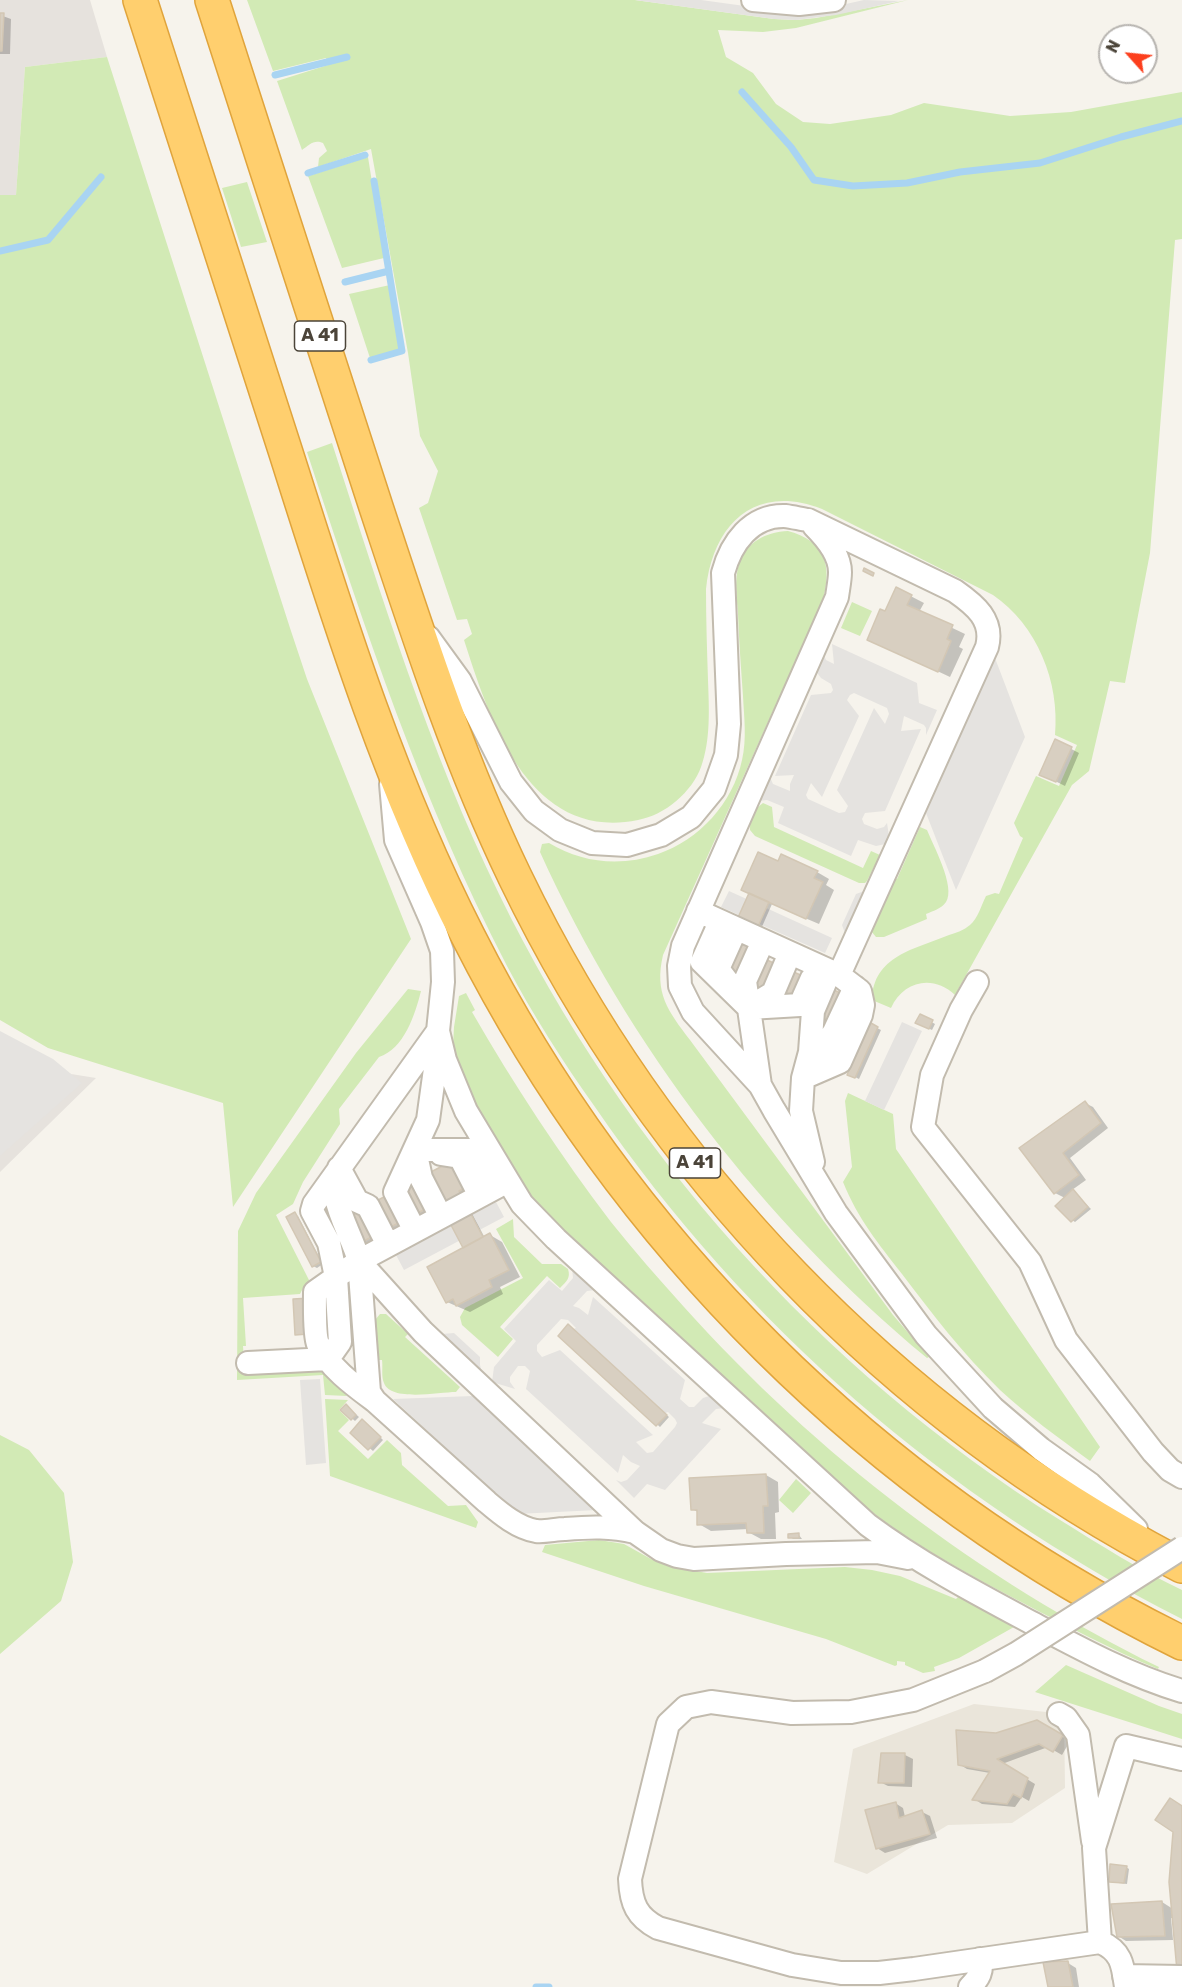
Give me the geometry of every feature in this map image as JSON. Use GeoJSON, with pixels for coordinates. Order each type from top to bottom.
{"type":"FeatureCollection","features":[{"type":"Feature","properties":{"kind":"highway"},"geometry":{"type":"LineString","coordinates":[[140,0],[322,566],[389,761],[442,883],[468,936],[530,1047],[566,1105],[612,1170],[701,1278],[778,1360],[812,1392],[887,1456],[949,1504],[996,1536],[1059,1576],[1182,1643]]}},
{"type":"Feature","properties":{"kind":"highway","name":"A 41"},"geometry":{"type":"LineString","coordinates":[[212,0],[412,617],[448,718],[515,876],[549,943],[587,1009],[667,1129],[734,1212],[852,1335],[894,1372],[981,1441],[1043,1484],[1176,1557]]}},
{"type":"Feature","properties":{"kind":"street"},"geometry":{"type":"LineString","coordinates":[[753,0],[799,4],[834,0]]}},
{"type":"Feature","properties":{"kind":"street"},"geometry":{"type":"LineString","coordinates":[[412,617],[460,681],[511,782],[534,811],[560,830],[592,843],[627,844],[661,835],[691,817],[714,789],[726,755],[729,724],[722,598],[723,573],[728,555],[739,538],[758,521],[783,516],[808,520],[955,591],[980,613],[988,626],[990,637],[975,677],[794,955],[773,993],[749,1008]]}},
{"type":"Feature","properties":{"kind":"street"},"geometry":{"type":"LineString","coordinates":[[808,520],[822,533],[832,549],[840,570],[837,597],[683,946],[679,966],[680,986],[693,1012],[760,1085],[836,1213],[926,1335],[960,1375],[1017,1429],[1090,1484],[1176,1557],[974,1677],[913,1700],[851,1712],[792,1713],[711,1702],[686,1707],[668,1724],[630,1879],[631,1894],[645,1922],[658,1928],[792,1965],[841,1973],[879,1973],[1100,1942],[1112,1947],[1120,1958],[1125,1981],[1182,1977]]}},
{"type":"Feature","properties":{"kind":"street"},"geometry":{"type":"LineString","coordinates":[[389,761],[396,840],[432,922],[442,951],[443,982],[438,1055],[428,1120],[416,1150],[394,1192],[434,1221]]}},
{"type":"Feature","properties":{"kind":"street"},"geometry":{"type":"LineString","coordinates":[[698,912],[794,955],[860,991],[863,1005],[861,1015],[840,1062],[803,1078]]}},
{"type":"Feature","properties":{"kind":"street"},"geometry":{"type":"LineString","coordinates":[[749,1008],[702,962],[794,955]]}},
{"type":"Feature","properties":{"kind":"street"},"geometry":{"type":"LineString","coordinates":[[760,1085],[749,1008],[732,975],[794,955]]}},
{"type":"Feature","properties":{"kind":"street"},"geometry":{"type":"LineString","coordinates":[[794,955],[830,1019],[810,1052],[803,1078],[801,1111],[811,1157],[836,1213]]}},
{"type":"Feature","properties":{"kind":"street"},"geometry":{"type":"LineString","coordinates":[[977,982],[961,1010],[932,1075],[923,1128],[1030,1262],[1066,1340],[1153,1452],[1170,1470],[1182,1477]]}},
{"type":"Feature","properties":{"kind":"street"},"geometry":{"type":"LineString","coordinates":[[328,1359],[340,1342],[336,1277],[329,1243],[312,1211],[314,1203],[438,1031]]}},
{"type":"Feature","properties":{"kind":"street"},"geometry":{"type":"LineString","coordinates":[[375,1401],[369,1392],[434,1221],[466,1111],[444,1060],[438,1031]]}},
{"type":"Feature","properties":{"kind":"street"},"geometry":{"type":"LineString","coordinates":[[336,1277],[434,1221],[474,1150],[416,1150]]}},
{"type":"Feature","properties":{"kind":"street"},"geometry":{"type":"LineString","coordinates":[[416,1150],[448,1164],[434,1221],[423,1332],[635,1532],[661,1550],[694,1559],[877,1552],[919,1560]]}},
{"type":"Feature","properties":{"kind":"street"},"geometry":{"type":"LineString","coordinates":[[416,1150],[421,1178],[434,1221]]}},
{"type":"Feature","properties":{"kind":"street"},"geometry":{"type":"LineString","coordinates":[[339,1168],[357,1201],[368,1206],[434,1221]]}},
{"type":"Feature","properties":{"kind":"street"},"geometry":{"type":"LineString","coordinates":[[339,1168],[336,1197],[355,1247],[434,1221],[522,1204],[591,1273],[868,1524],[919,1560],[989,1601],[1096,1657],[1157,1684],[1182,1692]]}},
{"type":"Feature","properties":{"kind":"street"},"geometry":{"type":"LineString","coordinates":[[248,1363],[328,1359],[353,1385],[375,1401],[487,1503],[517,1523],[536,1531],[617,1527],[635,1532]]}},
{"type":"Feature","properties":{"kind":"street"},"geometry":{"type":"LineString","coordinates":[[1059,1714],[1066,1718],[1078,1735],[1094,1848],[1100,1942]]}},
{"type":"Feature","properties":{"kind":"street"},"geometry":{"type":"LineString","coordinates":[[1094,1848],[1126,1746],[1182,1759]]}},
{"type":"Feature","properties":{"kind":"street"},"geometry":{"type":"LineString","coordinates":[[970,1987],[978,1980],[982,1968],[980,1959]]}},
{"type":"Feature","properties":{"kind":"shaded area"},"geometry":{"type":"Polygon","coordinates":[[[0,0],[90,0],[107,57],[25,67],[16,195],[0,195],[0,0]]]}},
{"type":"Feature","properties":{"kind":"shaded area"},"geometry":{"type":"Polygon","coordinates":[[[635,0],[701,0],[774,10],[837,6],[864,0],[899,1],[836,15],[796,20],[635,0]]]}},
{"type":"Feature","properties":{"kind":"shaded area"},"geometry":{"type":"Polygon","coordinates":[[[832,644],[917,683],[919,703],[937,710],[926,735],[924,725],[904,716],[901,731],[921,729],[885,811],[865,813],[862,819],[864,824],[877,829],[884,827],[887,823],[890,843],[876,846],[858,840],[851,856],[778,823],[784,807],[767,800],[758,801],[769,775],[773,784],[790,791],[794,775],[775,776],[811,695],[831,693],[833,690],[831,684],[821,678],[815,670],[823,653],[826,660],[834,664],[832,644]],[[854,693],[850,695],[847,700],[859,716],[822,797],[811,783],[806,795],[808,799],[839,813],[845,812],[848,806],[837,790],[874,708],[885,724],[889,714],[887,708],[854,693]]]}},
{"type":"Feature","properties":{"kind":"shaded area"},"geometry":{"type":"Polygon","coordinates":[[[995,658],[1025,737],[956,890],[926,813],[995,658]]]}},
{"type":"Feature","properties":{"kind":"shaded area"},"geometry":{"type":"Polygon","coordinates":[[[867,890],[846,936],[842,925],[856,894],[867,890]]]}},
{"type":"Feature","properties":{"kind":"shaded area"},"geometry":{"type":"Polygon","coordinates":[[[729,891],[832,938],[825,953],[721,907],[729,891]]]}},
{"type":"Feature","properties":{"kind":"shaded area"},"geometry":{"type":"Polygon","coordinates":[[[902,1022],[922,1031],[884,1110],[865,1101],[902,1022]]]}},
{"type":"Feature","properties":{"kind":"shaded area"},"geometry":{"type":"Polygon","coordinates":[[[0,1031],[53,1059],[82,1083],[0,1156],[0,1031]]]}},
{"type":"Feature","properties":{"kind":"shaded area"},"geometry":{"type":"Polygon","coordinates":[[[0,1034],[71,1074],[96,1078],[0,1172],[0,1034]]]}},
{"type":"Feature","properties":{"kind":"shaded area"},"geometry":{"type":"Polygon","coordinates":[[[496,1202],[504,1217],[404,1270],[396,1255],[496,1202]]]}},
{"type":"Feature","properties":{"kind":"shaded area"},"geometry":{"type":"Polygon","coordinates":[[[572,1268],[596,1290],[587,1291],[573,1306],[588,1315],[593,1297],[685,1380],[680,1399],[689,1407],[694,1407],[703,1398],[712,1395],[725,1408],[716,1409],[702,1423],[721,1429],[665,1490],[647,1484],[634,1498],[616,1480],[621,1482],[627,1480],[640,1466],[623,1455],[618,1473],[526,1389],[530,1371],[525,1366],[518,1366],[510,1377],[510,1382],[515,1389],[492,1382],[494,1367],[516,1341],[504,1329],[549,1280],[562,1291],[573,1278],[572,1268]],[[561,1319],[537,1345],[537,1351],[542,1357],[560,1350],[653,1435],[636,1442],[647,1453],[653,1452],[675,1427],[677,1423],[675,1419],[668,1412],[651,1419],[559,1335],[576,1328],[568,1320],[561,1319]]]}},
{"type":"Feature","properties":{"kind":"shaded area"},"geometry":{"type":"Polygon","coordinates":[[[434,1330],[442,1334],[454,1333],[480,1357],[482,1372],[434,1330]]]}},
{"type":"Feature","properties":{"kind":"shaded area"},"geometry":{"type":"Polygon","coordinates":[[[320,1379],[326,1463],[306,1465],[300,1380],[320,1379]]]}},
{"type":"Feature","properties":{"kind":"shaded area"},"geometry":{"type":"Polygon","coordinates":[[[473,1396],[597,1510],[517,1514],[393,1399],[473,1396]]]}},
{"type":"Feature","properties":{"kind":"shaded area"},"geometry":{"type":"Polygon","coordinates":[[[974,1704],[1064,1714],[1065,1788],[1012,1823],[948,1825],[867,1874],[834,1862],[853,1749],[974,1704]]]}},
{"type":"Feature","properties":{"kind":"green space"},"geometry":{"type":"Polygon","coordinates":[[[247,0],[635,0],[796,20],[908,0],[796,28],[763,32],[718,30],[726,57],[753,73],[776,104],[803,122],[830,124],[891,115],[924,103],[1010,116],[1071,112],[1182,92],[1182,239],[1175,240],[1150,553],[1125,683],[1110,681],[1089,771],[1072,785],[955,995],[937,984],[928,983],[911,986],[896,999],[891,1008],[872,1000],[874,985],[888,964],[910,950],[970,925],[986,896],[999,894],[1023,838],[1014,823],[1036,776],[1059,786],[1077,745],[1055,735],[1054,695],[1049,675],[1042,656],[1022,622],[1009,607],[993,595],[822,509],[798,502],[777,501],[758,506],[742,515],[728,528],[710,566],[706,589],[709,724],[704,757],[691,785],[667,808],[638,820],[600,822],[568,813],[542,794],[520,769],[487,705],[464,640],[472,634],[467,619],[457,620],[419,508],[428,503],[438,471],[420,436],[408,353],[371,149],[318,167],[319,158],[327,151],[323,143],[314,142],[302,150],[277,81],[328,65],[326,58],[273,71],[247,0]]]}},
{"type":"Feature","properties":{"kind":"green space"},"geometry":{"type":"Polygon","coordinates":[[[107,57],[307,679],[411,939],[233,1207],[223,1103],[48,1048],[0,1020],[0,195],[16,195],[25,67],[107,57]]]}},
{"type":"Feature","properties":{"kind":"green space"},"geometry":{"type":"Polygon","coordinates":[[[368,157],[384,258],[342,268],[308,176],[368,157]]]}},
{"type":"Feature","properties":{"kind":"green space"},"geometry":{"type":"Polygon","coordinates":[[[247,182],[267,242],[241,247],[222,188],[247,182]]]}},
{"type":"Feature","properties":{"kind":"green space"},"geometry":{"type":"Polygon","coordinates":[[[390,285],[400,350],[370,358],[349,294],[390,285]]]}},
{"type":"Feature","properties":{"kind":"green space"},"geometry":{"type":"Polygon","coordinates":[[[332,443],[428,728],[499,894],[549,988],[606,1079],[668,1165],[736,1246],[810,1323],[888,1394],[972,1460],[1060,1520],[1135,1566],[1182,1590],[1182,1619],[1095,1571],[1011,1519],[931,1462],[856,1400],[784,1334],[717,1263],[654,1187],[595,1107],[549,1038],[507,966],[476,904],[421,777],[350,583],[307,452],[332,443]]]}},
{"type":"Feature","properties":{"kind":"green space"},"geometry":{"type":"Polygon","coordinates":[[[788,531],[811,541],[823,556],[827,576],[823,600],[663,955],[660,980],[665,1001],[682,1030],[893,1315],[929,1357],[927,1358],[867,1305],[810,1249],[705,1127],[658,1061],[615,994],[575,924],[540,852],[542,844],[549,843],[588,859],[630,861],[673,848],[712,818],[731,791],[742,760],[744,744],[737,570],[742,556],[752,544],[772,533],[788,531]]]}},
{"type":"Feature","properties":{"kind":"green space"},"geometry":{"type":"Polygon","coordinates":[[[852,602],[872,611],[860,636],[841,628],[852,602]]]}},
{"type":"Feature","properties":{"kind":"green space"},"geometry":{"type":"Polygon","coordinates":[[[763,803],[772,807],[774,827],[863,868],[871,851],[880,855],[867,881],[859,883],[755,836],[750,830],[750,823],[755,811],[763,803]]]}},
{"type":"Feature","properties":{"kind":"green space"},"geometry":{"type":"Polygon","coordinates":[[[920,827],[927,830],[946,877],[948,895],[946,902],[926,914],[927,919],[884,937],[876,937],[871,931],[892,878],[897,879],[920,827]]]}},
{"type":"Feature","properties":{"kind":"green space"},"geometry":{"type":"Polygon","coordinates":[[[408,989],[421,991],[402,1039],[388,1053],[379,1057],[339,1109],[340,1124],[303,1182],[293,1204],[276,1215],[310,1282],[300,1294],[243,1298],[245,1374],[322,1370],[347,1396],[325,1395],[323,1375],[237,1380],[238,1231],[256,1193],[356,1053],[408,989]]]}},
{"type":"Feature","properties":{"kind":"green space"},"geometry":{"type":"Polygon","coordinates":[[[466,993],[475,1010],[472,1012],[504,1066],[592,1197],[647,1265],[735,1361],[845,1463],[904,1510],[1028,1594],[1092,1632],[1159,1667],[1158,1669],[1090,1638],[981,1581],[920,1546],[882,1519],[863,1505],[565,1233],[525,1189],[470,1096],[453,1046],[459,996],[466,993]]]}},
{"type":"Feature","properties":{"kind":"green space"},"geometry":{"type":"Polygon","coordinates":[[[848,1093],[893,1114],[896,1149],[1100,1447],[1090,1461],[1044,1427],[986,1376],[937,1319],[869,1230],[855,1208],[843,1182],[852,1167],[845,1101],[848,1093]]]}},
{"type":"Feature","properties":{"kind":"green space"},"geometry":{"type":"Polygon","coordinates":[[[513,1219],[514,1237],[542,1264],[561,1264],[568,1269],[569,1275],[560,1288],[547,1276],[500,1327],[513,1339],[498,1357],[462,1325],[460,1317],[465,1308],[523,1278],[496,1229],[513,1219]]]}},
{"type":"Feature","properties":{"kind":"green space"},"geometry":{"type":"Polygon","coordinates":[[[380,1314],[386,1314],[408,1334],[405,1337],[460,1387],[456,1392],[405,1394],[388,1389],[383,1381],[382,1360],[377,1360],[375,1320],[380,1314]]]}},
{"type":"Feature","properties":{"kind":"green space"},"geometry":{"type":"Polygon","coordinates":[[[325,1399],[348,1400],[339,1410],[349,1420],[338,1431],[368,1459],[387,1440],[401,1453],[402,1465],[448,1506],[466,1505],[478,1522],[476,1528],[330,1476],[325,1399]]]}},
{"type":"Feature","properties":{"kind":"green space"},"geometry":{"type":"Polygon","coordinates":[[[0,1435],[29,1450],[64,1493],[73,1562],[61,1601],[0,1654],[0,1435]]]}},
{"type":"Feature","properties":{"kind":"green space"},"geometry":{"type":"Polygon","coordinates":[[[796,1479],[811,1493],[793,1513],[779,1500],[796,1479]]]}},
{"type":"Feature","properties":{"kind":"green space"},"geometry":{"type":"Polygon","coordinates":[[[599,1540],[624,1544],[651,1559],[673,1567],[707,1573],[845,1567],[872,1570],[900,1576],[956,1599],[958,1597],[1014,1627],[959,1658],[934,1667],[935,1671],[923,1673],[905,1665],[905,1662],[897,1661],[895,1666],[826,1639],[644,1586],[542,1552],[545,1545],[599,1540]]]}},
{"type":"Feature","properties":{"kind":"green space"},"geometry":{"type":"Polygon","coordinates":[[[1066,1665],[1182,1714],[1182,1739],[1035,1692],[1066,1665]]]}},
{"type":"Feature","properties":{"kind":"building"},"geometry":{"type":"Polygon","coordinates":[[[0,13],[4,13],[2,51],[0,51],[0,13]]]}},
{"type":"Feature","properties":{"kind":"building"},"geometry":{"type":"Polygon","coordinates":[[[864,568],[874,573],[873,576],[863,571],[864,568]]]}},
{"type":"Feature","properties":{"kind":"building"},"geometry":{"type":"Polygon","coordinates":[[[896,587],[912,595],[907,605],[953,625],[947,639],[951,641],[938,672],[867,640],[880,609],[885,611],[896,587]]]}},
{"type":"Feature","properties":{"kind":"building"},"geometry":{"type":"Polygon","coordinates":[[[1055,739],[1072,747],[1056,782],[1039,775],[1055,739]]]}},
{"type":"Feature","properties":{"kind":"building"},"geometry":{"type":"Polygon","coordinates":[[[758,852],[778,861],[781,854],[818,871],[814,878],[823,882],[806,919],[741,890],[758,852]]]}},
{"type":"Feature","properties":{"kind":"building"},"geometry":{"type":"Polygon","coordinates":[[[749,893],[769,902],[747,951],[845,995],[832,1022],[696,962],[727,942],[749,893]]]}},
{"type":"Feature","properties":{"kind":"building"},"geometry":{"type":"Polygon","coordinates":[[[920,1014],[933,1020],[929,1029],[915,1023],[920,1014]]]}},
{"type":"Feature","properties":{"kind":"building"},"geometry":{"type":"Polygon","coordinates":[[[871,1023],[878,1027],[855,1078],[847,1075],[871,1023]]]}},
{"type":"Feature","properties":{"kind":"building"},"geometry":{"type":"Polygon","coordinates":[[[1085,1101],[1101,1123],[1063,1153],[1079,1175],[1054,1194],[1019,1148],[1085,1101]]]}},
{"type":"Feature","properties":{"kind":"building"},"geometry":{"type":"Polygon","coordinates":[[[480,1146],[495,1172],[459,1191],[483,1237],[463,1248],[439,1202],[362,1242],[348,1216],[480,1146]]]}},
{"type":"Feature","properties":{"kind":"building"},"geometry":{"type":"Polygon","coordinates":[[[1073,1189],[1088,1207],[1071,1222],[1055,1206],[1073,1189]]]}},
{"type":"Feature","properties":{"kind":"building"},"geometry":{"type":"Polygon","coordinates":[[[295,1212],[321,1262],[312,1267],[286,1217],[295,1212]]]}},
{"type":"Feature","properties":{"kind":"building"},"geometry":{"type":"Polygon","coordinates":[[[490,1233],[509,1270],[489,1280],[492,1287],[456,1306],[453,1299],[446,1303],[427,1267],[490,1233]]]}},
{"type":"Feature","properties":{"kind":"building"},"geometry":{"type":"Polygon","coordinates":[[[345,1296],[347,1331],[295,1335],[293,1299],[345,1296]]]}},
{"type":"Feature","properties":{"kind":"building"},"geometry":{"type":"Polygon","coordinates":[[[568,1324],[667,1415],[656,1426],[558,1336],[568,1324]]]}},
{"type":"Feature","properties":{"kind":"building"},"geometry":{"type":"Polygon","coordinates":[[[346,1404],[356,1415],[351,1420],[340,1410],[346,1404]]]}},
{"type":"Feature","properties":{"kind":"building"},"geometry":{"type":"Polygon","coordinates":[[[362,1419],[381,1437],[368,1450],[350,1433],[362,1419]]]}},
{"type":"Feature","properties":{"kind":"building"},"geometry":{"type":"Polygon","coordinates":[[[766,1474],[768,1506],[763,1506],[764,1533],[747,1533],[746,1523],[697,1525],[697,1510],[691,1510],[689,1478],[766,1474]]]}},
{"type":"Feature","properties":{"kind":"building"},"geometry":{"type":"Polygon","coordinates":[[[799,1533],[799,1538],[788,1538],[788,1534],[799,1533]]]}},
{"type":"Feature","properties":{"kind":"building"},"geometry":{"type":"Polygon","coordinates":[[[1037,1720],[1063,1735],[1053,1752],[1039,1744],[997,1759],[1028,1778],[1021,1798],[1013,1794],[1007,1804],[972,1800],[990,1771],[958,1765],[956,1730],[996,1733],[1037,1720]]]}},
{"type":"Feature","properties":{"kind":"building"},"geometry":{"type":"Polygon","coordinates":[[[881,1753],[905,1753],[904,1783],[878,1783],[881,1753]]]}},
{"type":"Feature","properties":{"kind":"building"},"geometry":{"type":"Polygon","coordinates":[[[1170,1798],[1182,1806],[1182,1971],[1177,1971],[1169,1882],[1173,1832],[1155,1820],[1170,1798]]]}},
{"type":"Feature","properties":{"kind":"building"},"geometry":{"type":"Polygon","coordinates":[[[896,1802],[899,1818],[922,1810],[930,1834],[876,1849],[865,1810],[896,1802]]]}},
{"type":"Feature","properties":{"kind":"building"},"geometry":{"type":"Polygon","coordinates":[[[1110,1864],[1127,1866],[1124,1883],[1109,1882],[1110,1864]]]}},
{"type":"Feature","properties":{"kind":"building"},"geometry":{"type":"Polygon","coordinates":[[[1162,1901],[1165,1936],[1117,1937],[1111,1904],[1162,1901]]]}},
{"type":"Feature","properties":{"kind":"building"},"geometry":{"type":"Polygon","coordinates":[[[1068,1961],[1073,1987],[1048,1987],[1043,1962],[1068,1961]]]}},
{"type":"Feature","properties":{"kind":"waterway"},"geometry":{"type":"LineString","coordinates":[[275,75],[347,57]]}},
{"type":"Feature","properties":{"kind":"waterway"},"geometry":{"type":"LineString","coordinates":[[742,92],[791,147],[814,180],[853,186],[907,183],[960,172],[1040,163],[1121,137],[1182,121]]}},
{"type":"Feature","properties":{"kind":"waterway"},"geometry":{"type":"LineString","coordinates":[[308,173],[365,155]]}},
{"type":"Feature","properties":{"kind":"waterway"},"geometry":{"type":"LineString","coordinates":[[0,251],[48,240],[101,177]]}},
{"type":"Feature","properties":{"kind":"waterway"},"geometry":{"type":"LineString","coordinates":[[371,360],[402,351],[374,181]]}},
{"type":"Feature","properties":{"kind":"waterway"},"geometry":{"type":"LineString","coordinates":[[345,282],[389,271]]}},
{"type":"Feature","properties":{"kind":"waterway"},"geometry":{"type":"LineString","coordinates":[[536,1987],[549,1987]]}}]}
